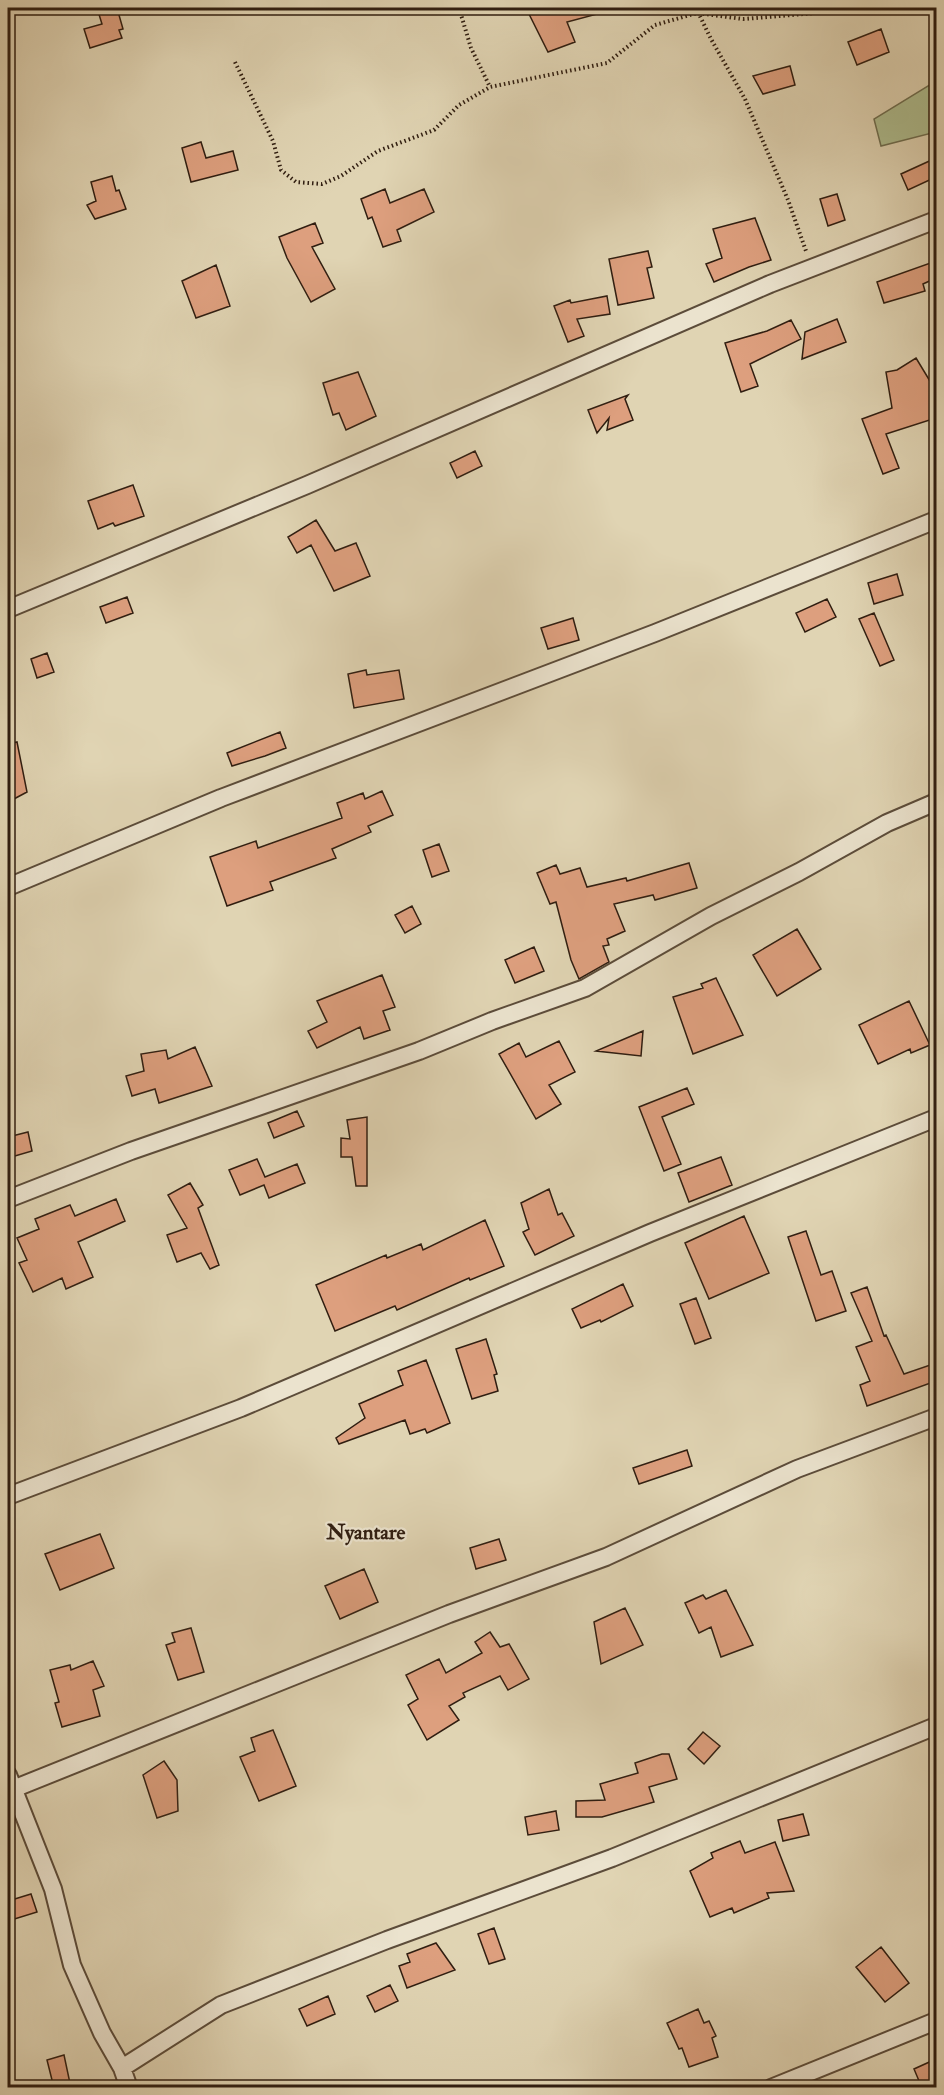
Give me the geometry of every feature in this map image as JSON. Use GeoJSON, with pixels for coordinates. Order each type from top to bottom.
{"type":"FeatureCollection","features":[{"type":"Feature","properties":{"kind":"street"},"geometry":{"type":"LineString","coordinates":[[8,609],[307,485],[770,284],[936,220]]}},
{"type":"Feature","properties":{"kind":"street"},"geometry":{"type":"LineString","coordinates":[[8,887],[221,798],[655,633],[936,520]]}},
{"type":"Feature","properties":{"kind":"street"},"geometry":{"type":"LineString","coordinates":[[8,1199],[131,1151],[419,1051],[585,988],[711,916],[799,872],[887,823],[936,802]]}},
{"type":"Feature","properties":{"kind":"street"},"geometry":{"type":"LineString","coordinates":[[8,1496],[241,1408],[650,1233],[936,1118]]}},
{"type":"Feature","properties":{"kind":"street"},"geometry":{"type":"LineString","coordinates":[[129,2088],[122,2068],[102,2032],[72,1965],[53,1889],[10,1785],[449,1614],[606,1557],[797,1469],[936,1417]]}},
{"type":"Feature","properties":{"kind":"street"},"geometry":{"type":"LineString","coordinates":[[122,2068],[221,2005],[387,1940],[612,1858],[936,1726]]}},
{"type":"Feature","properties":{"kind":"street"},"geometry":{"type":"LineString","coordinates":[[771,2088],[936,2021]]}},
{"type":"Feature","properties":{"kind":"path"},"geometry":{"type":"LineString","coordinates":[[459,8],[471,48],[490,87]]}},
{"type":"Feature","properties":{"kind":"path"},"geometry":{"type":"LineString","coordinates":[[235,62],[266,124],[281,170],[296,182],[322,184],[341,176],[378,151],[434,130],[459,105],[490,87],[607,63],[655,25],[697,10],[743,19],[828,12],[847,8]]}},
{"type":"Feature","properties":{"kind":"path"},"geometry":{"type":"LineString","coordinates":[[697,10],[745,99],[788,200],[813,268]]}},
{"type":"Feature","properties":{"kind":"green space"},"geometry":{"type":"Polygon","coordinates":[[[936,81],[936,132],[881,146],[874,119],[936,81]]]}},
{"type":"Feature","properties":{"kind":"building"},"geometry":{"type":"Polygon","coordinates":[[[97,8],[117,8],[123,29],[119,30],[122,38],[90,48],[84,29],[102,24],[97,8]]]}},
{"type":"Feature","properties":{"kind":"building"},"geometry":{"type":"Polygon","coordinates":[[[526,8],[601,8],[601,13],[567,22],[575,42],[548,52],[526,8]]]}},
{"type":"Feature","properties":{"kind":"building"},"geometry":{"type":"Polygon","coordinates":[[[881,29],[889,52],[857,65],[848,42],[881,29]]]}},
{"type":"Feature","properties":{"kind":"building"},"geometry":{"type":"Polygon","coordinates":[[[790,66],[795,85],[763,94],[753,76],[790,66]]]}},
{"type":"Feature","properties":{"kind":"building"},"geometry":{"type":"Polygon","coordinates":[[[201,142],[206,158],[233,151],[238,170],[191,182],[182,148],[201,142]]]}},
{"type":"Feature","properties":{"kind":"building"},"geometry":{"type":"Polygon","coordinates":[[[936,158],[936,177],[908,190],[901,174],[936,158]]]}},
{"type":"Feature","properties":{"kind":"building"},"geometry":{"type":"Polygon","coordinates":[[[112,176],[116,191],[119,190],[126,209],[95,219],[87,205],[96,201],[91,182],[112,176]]]}},
{"type":"Feature","properties":{"kind":"building"},"geometry":{"type":"Polygon","coordinates":[[[385,189],[390,203],[424,189],[434,212],[397,230],[401,241],[383,247],[372,217],[368,219],[361,199],[385,189]]]}},
{"type":"Feature","properties":{"kind":"building"},"geometry":{"type":"Polygon","coordinates":[[[837,194],[845,220],[828,226],[820,199],[837,194]]]}},
{"type":"Feature","properties":{"kind":"building"},"geometry":{"type":"Polygon","coordinates":[[[755,218],[771,260],[714,282],[706,264],[722,258],[713,229],[755,218]]]}},
{"type":"Feature","properties":{"kind":"building"},"geometry":{"type":"Polygon","coordinates":[[[315,223],[323,243],[312,247],[335,289],[311,302],[287,258],[279,237],[315,223]]]}},
{"type":"Feature","properties":{"kind":"building"},"geometry":{"type":"Polygon","coordinates":[[[648,251],[652,267],[647,268],[654,298],[618,305],[609,259],[648,251]]]}},
{"type":"Feature","properties":{"kind":"building"},"geometry":{"type":"Polygon","coordinates":[[[936,261],[936,278],[923,284],[925,291],[884,303],[877,282],[936,261]]]}},
{"type":"Feature","properties":{"kind":"building"},"geometry":{"type":"Polygon","coordinates":[[[216,265],[230,306],[196,318],[182,281],[216,265]]]}},
{"type":"Feature","properties":{"kind":"building"},"geometry":{"type":"Polygon","coordinates":[[[607,296],[610,314],[577,319],[584,336],[568,342],[554,306],[570,300],[571,303],[607,296]]]}},
{"type":"Feature","properties":{"kind":"building"},"geometry":{"type":"Polygon","coordinates":[[[837,319],[846,342],[802,359],[805,332],[837,319]]]}},
{"type":"Feature","properties":{"kind":"building"},"geometry":{"type":"Polygon","coordinates":[[[791,320],[801,339],[750,364],[758,386],[741,392],[725,343],[767,331],[791,320]]]}},
{"type":"Feature","properties":{"kind":"building"},"geometry":{"type":"Polygon","coordinates":[[[916,358],[936,391],[936,418],[886,434],[899,468],[883,474],[862,419],[892,408],[886,372],[897,370],[916,358]]]}},
{"type":"Feature","properties":{"kind":"building"},"geometry":{"type":"Polygon","coordinates":[[[358,372],[376,416],[346,430],[339,413],[333,415],[323,383],[358,372]]]}},
{"type":"Feature","properties":{"kind":"building"},"geometry":{"type":"Polygon","coordinates":[[[628,395],[625,399],[633,420],[607,430],[609,418],[597,433],[588,410],[628,395]]]}},
{"type":"Feature","properties":{"kind":"building"},"geometry":{"type":"Polygon","coordinates":[[[475,451],[482,466],[457,478],[450,463],[475,451]]]}},
{"type":"Feature","properties":{"kind":"building"},"geometry":{"type":"Polygon","coordinates":[[[133,485],[144,516],[98,529],[88,501],[133,485]]]}},
{"type":"Feature","properties":{"kind":"building"},"geometry":{"type":"Polygon","coordinates":[[[316,520],[335,551],[356,543],[370,576],[334,591],[311,545],[297,553],[288,537],[316,520]]]}},
{"type":"Feature","properties":{"kind":"building"},"geometry":{"type":"Polygon","coordinates":[[[897,574],[903,595],[874,604],[868,583],[897,574]]]}},
{"type":"Feature","properties":{"kind":"building"},"geometry":{"type":"Polygon","coordinates":[[[127,597],[133,613],[106,623],[100,607],[127,597]]]}},
{"type":"Feature","properties":{"kind":"building"},"geometry":{"type":"Polygon","coordinates":[[[827,599],[836,617],[805,632],[796,613],[827,599]]]}},
{"type":"Feature","properties":{"kind":"building"},"geometry":{"type":"Polygon","coordinates":[[[874,613],[894,660],[880,666],[859,619],[874,613]]]}},
{"type":"Feature","properties":{"kind":"building"},"geometry":{"type":"Polygon","coordinates":[[[573,618],[579,640],[548,649],[541,628],[573,618]]]}},
{"type":"Feature","properties":{"kind":"building"},"geometry":{"type":"Polygon","coordinates":[[[47,653],[54,672],[37,678],[31,659],[47,653]]]}},
{"type":"Feature","properties":{"kind":"building"},"geometry":{"type":"Polygon","coordinates":[[[366,670],[367,675],[399,670],[404,699],[354,708],[348,674],[366,670]]]}},
{"type":"Feature","properties":{"kind":"building"},"geometry":{"type":"Polygon","coordinates":[[[280,732],[286,748],[232,766],[227,753],[280,732]]]}},
{"type":"Feature","properties":{"kind":"building"},"geometry":{"type":"Polygon","coordinates":[[[17,742],[27,792],[12,800],[8,772],[8,744],[17,742]]]}},
{"type":"Feature","properties":{"kind":"building"},"geometry":{"type":"Polygon","coordinates":[[[382,791],[393,815],[368,826],[371,832],[332,849],[336,858],[270,882],[273,890],[227,906],[210,857],[256,841],[258,848],[342,818],[337,803],[363,793],[365,799],[382,791]]]}},
{"type":"Feature","properties":{"kind":"building"},"geometry":{"type":"Polygon","coordinates":[[[439,844],[449,871],[432,877],[423,850],[439,844]]]}},
{"type":"Feature","properties":{"kind":"building"},"geometry":{"type":"Polygon","coordinates":[[[689,863],[697,888],[655,900],[653,895],[614,904],[625,931],[607,939],[609,945],[603,946],[609,962],[579,979],[571,960],[556,902],[550,904],[537,873],[556,865],[560,874],[580,868],[587,887],[626,878],[627,881],[689,863]]]}},
{"type":"Feature","properties":{"kind":"building"},"geometry":{"type":"Polygon","coordinates":[[[412,906],[421,924],[405,933],[395,915],[412,906]]]}},
{"type":"Feature","properties":{"kind":"building"},"geometry":{"type":"Polygon","coordinates":[[[797,929],[821,969],[777,996],[753,955],[797,929]]]}},
{"type":"Feature","properties":{"kind":"building"},"geometry":{"type":"Polygon","coordinates":[[[534,947],[544,971],[515,983],[505,960],[534,947]]]}},
{"type":"Feature","properties":{"kind":"building"},"geometry":{"type":"Polygon","coordinates":[[[382,975],[395,1007],[383,1011],[390,1030],[364,1039],[360,1027],[317,1048],[308,1031],[327,1022],[317,1001],[382,975]]]}},
{"type":"Feature","properties":{"kind":"building"},"geometry":{"type":"Polygon","coordinates":[[[716,978],[743,1035],[693,1054],[673,997],[703,988],[701,984],[716,978]]]}},
{"type":"Feature","properties":{"kind":"building"},"geometry":{"type":"Polygon","coordinates":[[[909,1001],[930,1045],[911,1053],[910,1049],[878,1064],[859,1025],[909,1001]]]}},
{"type":"Feature","properties":{"kind":"building"},"geometry":{"type":"Polygon","coordinates":[[[643,1031],[641,1056],[596,1051],[643,1031]]]}},
{"type":"Feature","properties":{"kind":"building"},"geometry":{"type":"Polygon","coordinates":[[[559,1041],[575,1072],[549,1085],[561,1104],[536,1119],[499,1054],[519,1043],[526,1057],[559,1041]]]}},
{"type":"Feature","properties":{"kind":"building"},"geometry":{"type":"Polygon","coordinates":[[[195,1047],[212,1086],[159,1103],[155,1089],[132,1096],[126,1076],[144,1071],[141,1054],[166,1050],[168,1059],[195,1047]]]}},
{"type":"Feature","properties":{"kind":"building"},"geometry":{"type":"Polygon","coordinates":[[[687,1088],[694,1104],[662,1117],[681,1164],[664,1171],[639,1107],[687,1088]]]}},
{"type":"Feature","properties":{"kind":"building"},"geometry":{"type":"Polygon","coordinates":[[[297,1111],[304,1126],[274,1138],[268,1123],[297,1111]]]}},
{"type":"Feature","properties":{"kind":"building"},"geometry":{"type":"Polygon","coordinates":[[[367,1117],[367,1186],[356,1186],[352,1157],[341,1157],[341,1138],[350,1139],[347,1120],[367,1117]]]}},
{"type":"Feature","properties":{"kind":"building"},"geometry":{"type":"Polygon","coordinates":[[[28,1132],[32,1151],[8,1158],[8,1137],[28,1132]]]}},
{"type":"Feature","properties":{"kind":"building"},"geometry":{"type":"Polygon","coordinates":[[[721,1157],[732,1185],[689,1202],[678,1173],[721,1157]]]}},
{"type":"Feature","properties":{"kind":"building"},"geometry":{"type":"Polygon","coordinates":[[[257,1159],[265,1177],[297,1164],[305,1183],[269,1198],[264,1185],[240,1195],[229,1170],[257,1159]]]}},
{"type":"Feature","properties":{"kind":"building"},"geometry":{"type":"Polygon","coordinates":[[[190,1183],[203,1205],[198,1208],[219,1265],[210,1269],[201,1253],[177,1262],[167,1235],[187,1228],[168,1195],[190,1183]]]}},
{"type":"Feature","properties":{"kind":"building"},"geometry":{"type":"Polygon","coordinates":[[[549,1189],[558,1215],[562,1213],[574,1236],[535,1255],[523,1232],[529,1229],[521,1203],[549,1189]]]}},
{"type":"Feature","properties":{"kind":"building"},"geometry":{"type":"Polygon","coordinates":[[[116,1199],[125,1221],[78,1242],[93,1277],[66,1289],[62,1278],[33,1292],[19,1263],[27,1260],[17,1238],[39,1229],[35,1219],[70,1205],[75,1216],[116,1199]]]}},
{"type":"Feature","properties":{"kind":"building"},"geometry":{"type":"Polygon","coordinates":[[[744,1216],[769,1273],[709,1299],[685,1243],[744,1216]]]}},
{"type":"Feature","properties":{"kind":"building"},"geometry":{"type":"Polygon","coordinates":[[[485,1220],[504,1266],[470,1280],[469,1278],[397,1310],[395,1306],[335,1331],[316,1285],[386,1255],[387,1258],[421,1244],[423,1250],[485,1220]]]}},
{"type":"Feature","properties":{"kind":"building"},"geometry":{"type":"Polygon","coordinates":[[[806,1231],[821,1275],[832,1271],[846,1311],[816,1321],[788,1237],[806,1231]]]}},
{"type":"Feature","properties":{"kind":"building"},"geometry":{"type":"Polygon","coordinates":[[[623,1284],[633,1306],[601,1322],[600,1320],[581,1328],[572,1309],[623,1284]]]}},
{"type":"Feature","properties":{"kind":"building"},"geometry":{"type":"Polygon","coordinates":[[[867,1287],[884,1336],[886,1335],[904,1374],[936,1363],[936,1381],[867,1406],[860,1385],[870,1381],[856,1347],[872,1341],[851,1293],[867,1287]]]}},
{"type":"Feature","properties":{"kind":"building"},"geometry":{"type":"Polygon","coordinates":[[[696,1298],[711,1338],[695,1344],[680,1304],[696,1298]]]}},
{"type":"Feature","properties":{"kind":"building"},"geometry":{"type":"Polygon","coordinates":[[[486,1339],[497,1374],[494,1375],[498,1391],[472,1399],[456,1349],[486,1339]]]}},
{"type":"Feature","properties":{"kind":"building"},"geometry":{"type":"Polygon","coordinates":[[[426,1360],[450,1423],[427,1433],[425,1429],[410,1434],[405,1420],[339,1444],[336,1438],[365,1418],[359,1404],[403,1385],[398,1371],[426,1360]]]}},
{"type":"Feature","properties":{"kind":"building"},"geometry":{"type":"Polygon","coordinates":[[[687,1450],[692,1466],[639,1484],[633,1468],[687,1450]]]}},
{"type":"Feature","properties":{"kind":"building"},"geometry":{"type":"Polygon","coordinates":[[[100,1534],[114,1568],[60,1590],[45,1554],[100,1534]]]}},
{"type":"Feature","properties":{"kind":"building"},"geometry":{"type":"Polygon","coordinates":[[[499,1539],[506,1560],[476,1569],[470,1548],[499,1539]]]}},
{"type":"Feature","properties":{"kind":"building"},"geometry":{"type":"Polygon","coordinates":[[[364,1569],[378,1602],[340,1619],[325,1586],[364,1569]]]}},
{"type":"Feature","properties":{"kind":"building"},"geometry":{"type":"Polygon","coordinates":[[[726,1590],[753,1645],[721,1657],[711,1627],[699,1633],[685,1603],[703,1595],[706,1599],[726,1590]]]}},
{"type":"Feature","properties":{"kind":"building"},"geometry":{"type":"Polygon","coordinates":[[[625,1608],[643,1645],[601,1664],[594,1622],[625,1608]]]}},
{"type":"Feature","properties":{"kind":"building"},"geometry":{"type":"Polygon","coordinates":[[[191,1628],[204,1672],[178,1680],[166,1645],[175,1642],[172,1633],[191,1628]]]}},
{"type":"Feature","properties":{"kind":"building"},"geometry":{"type":"Polygon","coordinates":[[[490,1632],[500,1647],[509,1644],[529,1679],[508,1690],[500,1676],[463,1693],[465,1697],[449,1706],[459,1720],[427,1740],[408,1705],[418,1699],[406,1675],[439,1659],[446,1673],[482,1653],[475,1642],[490,1632]]]}},
{"type":"Feature","properties":{"kind":"building"},"geometry":{"type":"Polygon","coordinates":[[[93,1661],[104,1686],[93,1690],[100,1716],[62,1727],[55,1703],[59,1702],[50,1670],[70,1665],[71,1670],[93,1661]]]}},
{"type":"Feature","properties":{"kind":"building"},"geometry":{"type":"Polygon","coordinates":[[[273,1730],[296,1786],[259,1801],[240,1757],[255,1751],[251,1738],[273,1730]]]}},
{"type":"Feature","properties":{"kind":"building"},"geometry":{"type":"Polygon","coordinates":[[[703,1732],[720,1746],[704,1764],[688,1749],[703,1732]]]}},
{"type":"Feature","properties":{"kind":"building"},"geometry":{"type":"Polygon","coordinates":[[[669,1754],[677,1779],[649,1787],[654,1802],[602,1817],[576,1817],[576,1801],[605,1800],[600,1784],[638,1773],[635,1763],[669,1754]]]}},
{"type":"Feature","properties":{"kind":"building"},"geometry":{"type":"Polygon","coordinates":[[[164,1761],[177,1780],[178,1811],[157,1818],[143,1775],[164,1761]]]}},
{"type":"Feature","properties":{"kind":"building"},"geometry":{"type":"Polygon","coordinates":[[[556,1811],[559,1830],[528,1835],[525,1817],[556,1811]]]}},
{"type":"Feature","properties":{"kind":"building"},"geometry":{"type":"Polygon","coordinates":[[[803,1814],[809,1835],[783,1841],[778,1820],[803,1814]]]}},
{"type":"Feature","properties":{"kind":"building"},"geometry":{"type":"Polygon","coordinates":[[[740,1841],[745,1853],[775,1842],[794,1891],[767,1893],[769,1898],[734,1913],[732,1908],[710,1917],[690,1871],[713,1858],[711,1853],[740,1841]]]}},
{"type":"Feature","properties":{"kind":"building"},"geometry":{"type":"Polygon","coordinates":[[[31,1894],[37,1912],[8,1921],[8,1901],[31,1894]]]}},
{"type":"Feature","properties":{"kind":"building"},"geometry":{"type":"Polygon","coordinates":[[[494,1928],[505,1959],[489,1964],[478,1934],[494,1928]]]}},
{"type":"Feature","properties":{"kind":"building"},"geometry":{"type":"Polygon","coordinates":[[[436,1943],[455,1970],[407,1988],[399,1966],[410,1962],[407,1954],[436,1943]]]}},
{"type":"Feature","properties":{"kind":"building"},"geometry":{"type":"Polygon","coordinates":[[[881,1947],[909,1983],[885,2002],[856,1967],[881,1947]]]}},
{"type":"Feature","properties":{"kind":"building"},"geometry":{"type":"Polygon","coordinates":[[[390,1985],[398,2001],[375,2012],[367,1996],[390,1985]]]}},
{"type":"Feature","properties":{"kind":"building"},"geometry":{"type":"Polygon","coordinates":[[[328,1996],[335,2014],[307,2026],[299,2009],[328,1996]]]}},
{"type":"Feature","properties":{"kind":"building"},"geometry":{"type":"Polygon","coordinates":[[[698,2009],[704,2023],[709,2021],[716,2036],[712,2038],[718,2057],[689,2067],[682,2048],[679,2049],[667,2023],[698,2009]]]}},
{"type":"Feature","properties":{"kind":"building"},"geometry":{"type":"Polygon","coordinates":[[[64,2055],[71,2088],[54,2088],[47,2060],[64,2055]]]}},
{"type":"Feature","properties":{"kind":"building"},"geometry":{"type":"Polygon","coordinates":[[[936,2059],[936,2082],[922,2088],[914,2069],[936,2059]]]}},
{"type":"Feature","properties":{"kind":"district","name":"Nyantare"},"geometry":{"type":"Point","coordinates":[366,1532]}}]}
